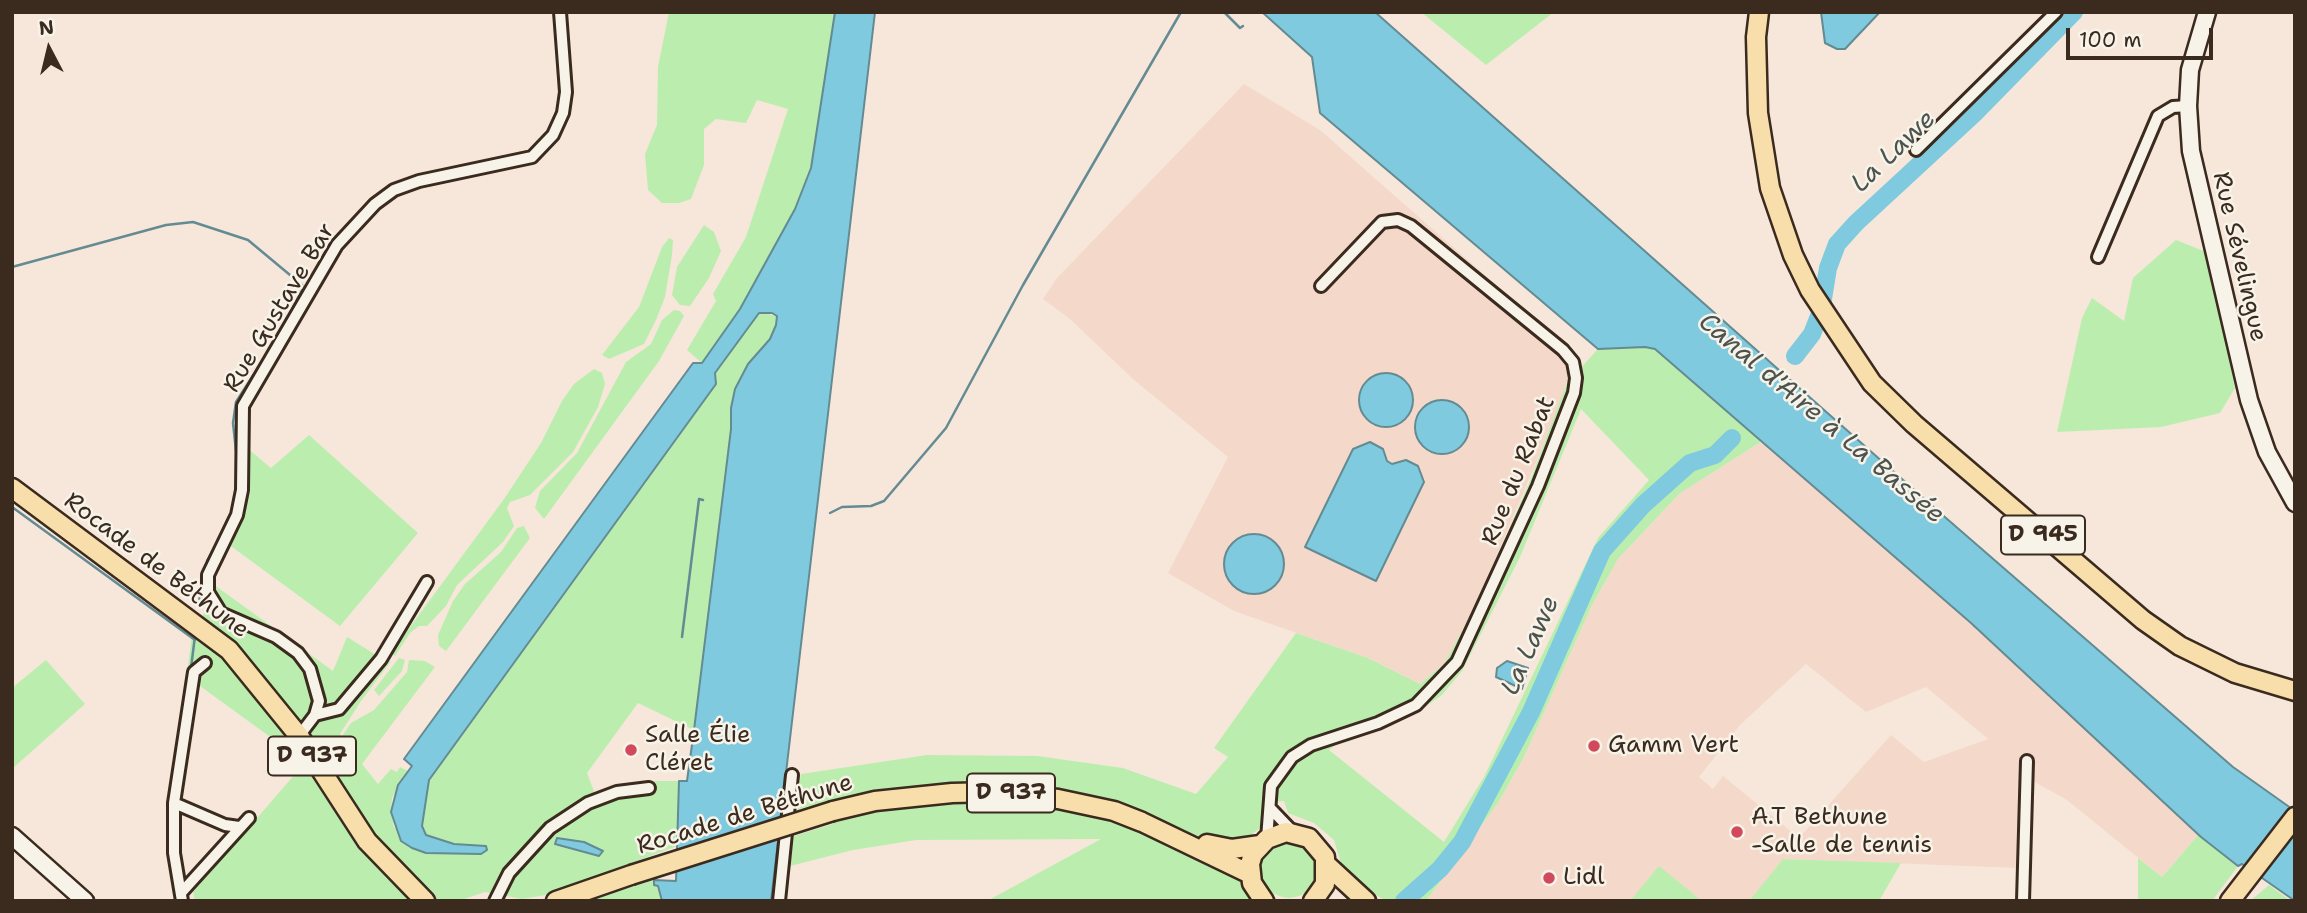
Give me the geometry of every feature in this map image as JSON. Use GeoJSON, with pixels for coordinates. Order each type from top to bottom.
{"type":"FeatureCollection","features":[{"type":"Feature","properties":{"kind":"main road","name":"D 945"},"geometry":{"type":"LineString","coordinates":[[1759,12],[1756,37],[1758,113],[1770,188],[1793,255],[1811,290],[1835,331],[1872,383],[1914,424],[2117,599],[2180,646],[2235,673],[2292,692]]}},
{"type":"Feature","properties":{"kind":"main road","name":"Rue Sévelingue"},"geometry":{"type":"LineString","coordinates":[[2207,12],[2193,53],[2188,106],[2191,150],[2249,400],[2267,452],[2295,503]]}},
{"type":"Feature","properties":{"kind":"main road","name":"Rocade de Béthune"},"geometry":{"type":"LineString","coordinates":[[12,488],[229,650],[299,736],[368,841],[421,895],[441,901]]}},
{"type":"Feature","properties":{"kind":"main road","name":"Rocade de Béthune"},"geometry":{"type":"LineString","coordinates":[[563,900],[631,875],[833,811],[917,796],[993,792],[1028,794],[1114,811],[1183,840],[1250,874]]}},
{"type":"Feature","properties":{"kind":"main road"},"geometry":{"type":"LineString","coordinates":[[2239,901],[2255,873],[2295,817]]}},
{"type":"Feature","properties":{"kind":"main road"},"geometry":{"type":"LineString","coordinates":[[2230,901],[2295,829]]}},
{"type":"Feature","properties":{"kind":"main road","name":"Rocade de Béthune"},"geometry":{"type":"LineString","coordinates":[[1183,840],[1232,849],[1264,842],[1280,833],[1293,833]]}},
{"type":"Feature","properties":{"kind":"main road"},"geometry":{"type":"LineString","coordinates":[[1293,833],[1315,843],[1327,865],[1342,882],[1366,901]]}},
{"type":"Feature","properties":{"kind":"main road"},"geometry":{"type":"LineString","coordinates":[[12,835],[85,901]]}},
{"type":"Feature","properties":{"kind":"main road"},"geometry":{"type":"LineString","coordinates":[[1264,842],[1253,854],[1250,874],[1256,892],[1264,901]]}},
{"type":"Feature","properties":{"kind":"main road"},"geometry":{"type":"LineString","coordinates":[[1314,900],[1325,884],[1327,865]]}},
{"type":"Feature","properties":{"kind":"main road"},"geometry":{"type":"LineString","coordinates":[[1314,900],[1334,901]]}},
{"type":"Feature","properties":{"kind":"street","name":"Rue Gustave Bar"},"geometry":{"type":"LineString","coordinates":[[315,715],[319,701],[315,685],[310,669],[298,653],[276,637],[221,613],[208,592],[208,575],[237,515],[242,490],[243,406],[337,245],[375,204],[394,190],[419,181],[532,158],[553,135],[563,113],[566,92],[560,12]]}},
{"type":"Feature","properties":{"kind":"street"},"geometry":{"type":"LineString","coordinates":[[1916,150],[2056,12]]}},
{"type":"Feature","properties":{"kind":"street"},"geometry":{"type":"LineString","coordinates":[[2098,257],[2158,116],[2173,107],[2188,106]]}},
{"type":"Feature","properties":{"kind":"street","name":"Rue du Rabat"},"geometry":{"type":"LineString","coordinates":[[1264,842],[1271,809],[1271,786],[1293,757],[1311,745],[1378,723],[1416,705],[1457,662],[1538,486],[1574,393],[1576,377],[1573,362],[1563,350],[1411,226],[1398,220],[1382,222],[1321,286]]}},
{"type":"Feature","properties":{"kind":"street"},"geometry":{"type":"LineString","coordinates":[[299,736],[315,715],[339,709],[381,659],[428,582]]}},
{"type":"Feature","properties":{"kind":"street"},"geometry":{"type":"LineString","coordinates":[[182,897],[174,853],[174,803],[194,672],[205,663]]}},
{"type":"Feature","properties":{"kind":"street"},"geometry":{"type":"LineString","coordinates":[[2023,901],[2026,761]]}},
{"type":"Feature","properties":{"kind":"street"},"geometry":{"type":"LineString","coordinates":[[779,901],[792,775]]}},
{"type":"Feature","properties":{"kind":"street"},"geometry":{"type":"LineString","coordinates":[[495,901],[509,873],[550,828],[588,803],[617,792],[649,788]]}},
{"type":"Feature","properties":{"kind":"street"},"geometry":{"type":"LineString","coordinates":[[174,803],[225,825],[239,827]]}},
{"type":"Feature","properties":{"kind":"street"},"geometry":{"type":"LineString","coordinates":[[1271,809],[1293,833]]}},
{"type":"Feature","properties":{"kind":"street"},"geometry":{"type":"LineString","coordinates":[[182,897],[249,818]]}},
{"type":"Feature","properties":{"kind":"shaded area"},"geometry":{"type":"Polygon","coordinates":[[[1244,84],[1320,130],[1578,357],[1571,365],[1561,403],[1476,605],[1444,664],[1420,684],[1368,658],[1234,611],[1168,573],[1228,457],[1134,380],[1070,319],[1043,299],[1057,278],[1244,84]]]}},
{"type":"Feature","properties":{"kind":"shaded area"},"geometry":{"type":"Polygon","coordinates":[[[1762,441],[1971,623],[2199,834],[2162,877],[2067,800],[2020,774],[2019,868],[1784,859],[1749,901],[1426,901],[1498,803],[1523,759],[1592,605],[1618,559],[1679,494],[1762,441]],[[1806,664],[1740,725],[1699,777],[1713,789],[1723,776],[1799,838],[1891,735],[1924,762],[1988,739],[1926,687],[1866,712],[1806,664]]]}},
{"type":"Feature","properties":{"kind":"green space"},"geometry":{"type":"Polygon","coordinates":[[[669,12],[835,12],[811,168],[795,209],[740,309],[702,363],[687,350],[716,301],[713,294],[746,237],[788,109],[757,100],[746,123],[716,119],[704,129],[704,165],[691,199],[679,203],[662,203],[648,190],[645,154],[657,125],[658,67],[669,12]]]}},
{"type":"Feature","properties":{"kind":"green space"},"geometry":{"type":"Polygon","coordinates":[[[1421,12],[1554,12],[1486,65],[1421,12]]]}},
{"type":"Feature","properties":{"kind":"green space"},"geometry":{"type":"Polygon","coordinates":[[[704,225],[714,232],[721,251],[709,278],[690,306],[680,305],[672,295],[677,267],[704,225]]]}},
{"type":"Feature","properties":{"kind":"green space"},"geometry":{"type":"Polygon","coordinates":[[[669,238],[673,240],[672,255],[665,297],[656,320],[644,344],[609,359],[602,355],[639,307],[662,247],[669,238]]]}},
{"type":"Feature","properties":{"kind":"green space"},"geometry":{"type":"Polygon","coordinates":[[[2176,240],[2206,252],[2235,388],[2220,413],[2161,427],[2057,432],[2082,318],[2092,298],[2124,321],[2133,278],[2176,240]]]}},
{"type":"Feature","properties":{"kind":"green space"},"geometry":{"type":"Polygon","coordinates":[[[674,310],[680,311],[684,316],[659,361],[544,519],[535,508],[540,491],[577,453],[626,362],[651,344],[662,320],[674,310]]]}},
{"type":"Feature","properties":{"kind":"green space"},"geometry":{"type":"Polygon","coordinates":[[[759,312],[777,316],[776,325],[770,339],[748,364],[735,389],[731,408],[731,429],[694,730],[638,703],[587,773],[595,794],[651,781],[679,781],[677,846],[546,895],[522,899],[485,892],[458,901],[195,901],[193,892],[302,766],[295,755],[200,686],[186,682],[192,635],[204,613],[213,584],[333,671],[347,637],[386,661],[391,661],[361,701],[340,734],[342,736],[351,723],[374,710],[407,672],[409,660],[425,661],[435,667],[362,764],[378,784],[391,769],[397,772],[400,767],[408,771],[392,798],[394,827],[426,853],[481,854],[487,850],[486,846],[454,844],[426,835],[422,826],[429,780],[716,384],[715,373],[759,312]]]}},
{"type":"Feature","properties":{"kind":"green space"},"geometry":{"type":"Polygon","coordinates":[[[1598,349],[1655,349],[1762,441],[1679,494],[1618,559],[1592,605],[1523,759],[1498,803],[1426,901],[1385,901],[1343,870],[1334,840],[1314,823],[1288,813],[1284,801],[1262,803],[1263,826],[1252,834],[1241,882],[1250,901],[987,901],[1101,839],[916,840],[853,850],[790,866],[794,836],[833,824],[830,801],[795,810],[801,774],[927,755],[1037,756],[1123,768],[1196,794],[1228,757],[1214,748],[1296,633],[1368,658],[1420,684],[1444,664],[1476,605],[1530,481],[1567,383],[1598,349]],[[1581,409],[1520,557],[1462,671],[1442,695],[1413,715],[1373,732],[1341,741],[1329,750],[1444,842],[1484,777],[1598,538],[1649,480],[1581,409]]]}},
{"type":"Feature","properties":{"kind":"green space"},"geometry":{"type":"Polygon","coordinates":[[[594,369],[602,373],[605,384],[598,407],[573,452],[530,495],[510,502],[507,508],[514,526],[503,542],[457,585],[446,606],[427,626],[419,626],[410,633],[395,656],[391,653],[504,499],[541,443],[562,401],[574,384],[594,369]]]}},
{"type":"Feature","properties":{"kind":"green space"},"geometry":{"type":"Polygon","coordinates":[[[309,435],[418,533],[340,626],[228,544],[250,491],[247,448],[271,468],[309,435]]]}},
{"type":"Feature","properties":{"kind":"green space"},"geometry":{"type":"Polygon","coordinates":[[[524,526],[530,538],[446,651],[439,646],[438,635],[453,601],[465,584],[501,552],[517,528],[524,526]]]}},
{"type":"Feature","properties":{"kind":"green space"},"geometry":{"type":"Polygon","coordinates":[[[399,658],[405,660],[402,671],[379,696],[374,690],[399,658]]]}},
{"type":"Feature","properties":{"kind":"green space"},"geometry":{"type":"Polygon","coordinates":[[[46,660],[85,704],[12,769],[12,688],[46,660]]]}},
{"type":"Feature","properties":{"kind":"green space"},"geometry":{"type":"Polygon","coordinates":[[[2199,834],[2238,866],[2212,901],[2138,901],[2138,858],[2162,877],[2199,834]]]}},
{"type":"Feature","properties":{"kind":"green space"},"geometry":{"type":"Polygon","coordinates":[[[1289,842],[1304,847],[1312,855],[1317,870],[1312,885],[1304,893],[1289,898],[1274,893],[1266,885],[1261,870],[1266,855],[1274,847],[1289,842]]]}},
{"type":"Feature","properties":{"kind":"green space"},"geometry":{"type":"Polygon","coordinates":[[[1783,859],[1901,863],[1879,901],[1749,901],[1783,859]]]}},
{"type":"Feature","properties":{"kind":"green space"},"geometry":{"type":"Polygon","coordinates":[[[1659,866],[1680,883],[1702,901],[1630,901],[1659,866]]]}},
{"type":"Feature","properties":{"kind":"green space"},"geometry":{"type":"Polygon","coordinates":[[[654,880],[662,901],[589,901],[593,899],[654,880]]]}},
{"type":"Feature","properties":{"kind":"green space"},"geometry":{"type":"Polygon","coordinates":[[[2269,885],[2284,896],[2291,901],[2250,901],[2269,885]]]}},
{"type":"Feature","properties":{"kind":"water"},"geometry":{"type":"Polygon","coordinates":[[[835,12],[875,12],[771,901],[662,901],[654,880],[676,881],[679,781],[687,781],[731,429],[731,408],[735,389],[748,364],[770,339],[777,316],[772,313],[759,313],[715,373],[716,384],[429,780],[422,826],[426,835],[454,844],[486,846],[487,850],[481,854],[426,853],[412,848],[401,841],[391,812],[398,785],[412,766],[404,759],[693,363],[702,363],[740,309],[795,209],[811,168],[835,12]]]}},
{"type":"Feature","properties":{"kind":"water","name":"Canal d'Aire à La Bassée"},"geometry":{"type":"Polygon","coordinates":[[[1262,12],[1375,12],[1946,518],[2233,767],[2295,811],[2295,901],[2242,864],[2238,866],[2201,837],[1971,623],[1655,349],[1598,349],[1320,113],[1312,57],[1262,12]]]}},
{"type":"Feature","properties":{"kind":"water"},"geometry":{"type":"Polygon","coordinates":[[[1821,12],[1880,12],[1845,49],[1837,49],[1825,43],[1821,12]]]}},
{"type":"Feature","properties":{"kind":"water"},"geometry":{"type":"Polygon","coordinates":[[[1386,373],[1405,381],[1413,400],[1405,419],[1386,427],[1367,419],[1359,400],[1367,381],[1386,373]]]}},
{"type":"Feature","properties":{"kind":"water"},"geometry":{"type":"Polygon","coordinates":[[[1442,400],[1461,408],[1469,427],[1461,446],[1442,454],[1423,446],[1415,427],[1423,408],[1442,400]]]}},
{"type":"Feature","properties":{"kind":"water"},"geometry":{"type":"Polygon","coordinates":[[[1370,442],[1383,449],[1387,461],[1392,464],[1406,460],[1418,466],[1424,482],[1376,581],[1305,547],[1353,449],[1370,442]]]}},
{"type":"Feature","properties":{"kind":"water"},"geometry":{"type":"Polygon","coordinates":[[[1254,534],[1266,536],[1279,547],[1284,564],[1282,576],[1271,589],[1254,594],[1242,592],[1229,581],[1224,564],[1226,552],[1237,539],[1254,534]]]}},
{"type":"Feature","properties":{"kind":"water"},"geometry":{"type":"Polygon","coordinates":[[[1507,661],[1528,668],[1522,689],[1496,677],[1497,668],[1507,661]]]}},
{"type":"Feature","properties":{"kind":"water"},"geometry":{"type":"Polygon","coordinates":[[[557,838],[584,842],[603,851],[599,856],[555,844],[557,838]]]}},
{"type":"Feature","properties":{"kind":"waterway"},"geometry":{"type":"LineString","coordinates":[[830,513],[842,507],[871,506],[884,501],[946,428],[1023,285],[1181,12]]}},
{"type":"Feature","properties":{"kind":"waterway"},"geometry":{"type":"LineString","coordinates":[[1224,12],[1240,28],[1243,26]]}},
{"type":"Feature","properties":{"kind":"waterway","name":"La Lawe"},"geometry":{"type":"LineString","coordinates":[[1795,356],[1812,334],[1821,311],[1828,268],[1837,244],[1856,223],[1974,114],[2074,12]]}},
{"type":"Feature","properties":{"kind":"waterway"},"geometry":{"type":"LineString","coordinates":[[12,267],[166,225],[193,222],[248,240],[302,285],[282,329]]}},
{"type":"Feature","properties":{"kind":"waterway"},"geometry":{"type":"LineString","coordinates":[[237,460],[233,423],[236,402],[267,354]]}},
{"type":"Feature","properties":{"kind":"waterway","name":"La Lawe"},"geometry":{"type":"LineString","coordinates":[[1404,901],[1440,869],[1462,842],[1531,712],[1602,551],[1643,505],[1690,463],[1715,455],[1732,438]]}},
{"type":"Feature","properties":{"kind":"waterway"},"geometry":{"type":"LineString","coordinates":[[682,637],[699,499],[703,500]]}},
{"type":"Feature","properties":{"kind":"waterway"},"geometry":{"type":"LineString","coordinates":[[12,507],[195,640]]}},
{"type":"Feature","properties":{"kind":"waterway"},"geometry":{"type":"LineString","coordinates":[[207,561],[222,534]]}},
{"type":"Feature","properties":{"kind":"waterway"},"geometry":{"type":"LineString","coordinates":[[199,604],[203,572]]}},
{"type":"Feature","properties":{"kind":"waterway"},"geometry":{"type":"LineString","coordinates":[[191,668],[195,636]]}},
{"type":"Feature","properties":{"kind":"place","name":"Gamm Vert"},"geometry":{"type":"Point","coordinates":[1594,746]}},
{"type":"Feature","properties":{"kind":"place","name":"Salle Élie Cléret"},"geometry":{"type":"Point","coordinates":[631,750]}},
{"type":"Feature","properties":{"kind":"place","name":"A.T Bethune -Salle de tennis"},"geometry":{"type":"Point","coordinates":[1737,832]}},
{"type":"Feature","properties":{"kind":"place","name":"Lidl"},"geometry":{"type":"Point","coordinates":[1549,878]}}]}
